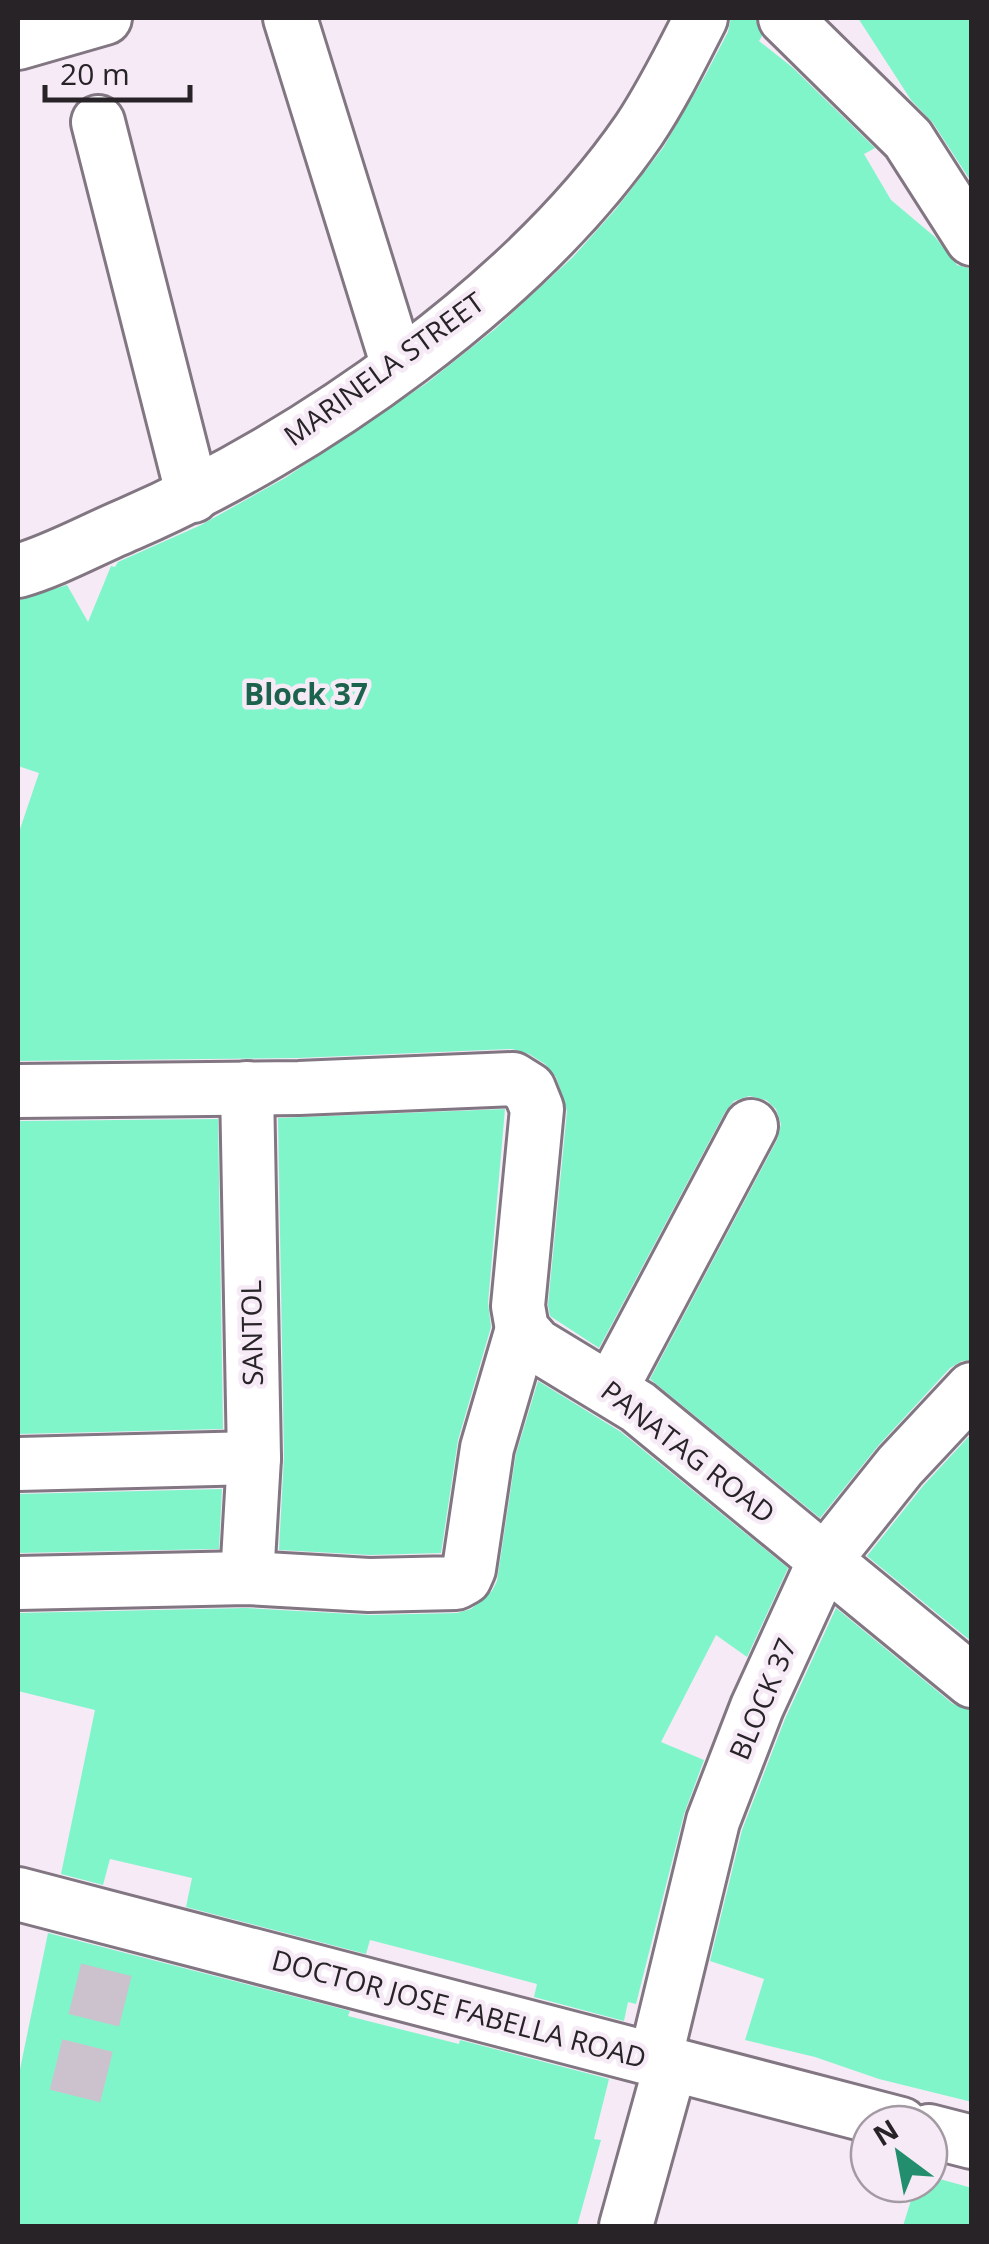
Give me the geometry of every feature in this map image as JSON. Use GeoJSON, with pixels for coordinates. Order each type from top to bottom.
{"type":"FeatureCollection","features":[{"type":"Feature","properties":{"kind":"street"},"geometry":{"type":"LineString","coordinates":[[18,43],[105,18]]}},
{"type":"Feature","properties":{"kind":"street"},"geometry":{"type":"LineString","coordinates":[[290,18],[398,366]]}},
{"type":"Feature","properties":{"kind":"street","name":"MARINELA STREET"},"geometry":{"type":"LineString","coordinates":[[18,571],[192,496],[304,429],[476,308],[579,204],[638,131],[702,18]]}},
{"type":"Feature","properties":{"kind":"street"},"geometry":{"type":"LineString","coordinates":[[788,18],[908,139],[972,239]]}},
{"type":"Feature","properties":{"kind":"street"},"geometry":{"type":"LineString","coordinates":[[98,122],[192,496]]}},
{"type":"Feature","properties":{"kind":"street"},"geometry":{"type":"LineString","coordinates":[[18,1091],[513,1079],[529,1089],[537,1109],[518,1306],[522,1328],[487,1448],[465,1578],[443,1586],[247,1578],[18,1584]]}},
{"type":"Feature","properties":{"kind":"street","name":"SANTOL"},"geometry":{"type":"LineString","coordinates":[[247,1578],[254,1458],[248,1088]]}},
{"type":"Feature","properties":{"kind":"street"},"geometry":{"type":"LineString","coordinates":[[611,1389],[751,1126]]}},
{"type":"Feature","properties":{"kind":"street","name":"PANATAG ROAD"},"geometry":{"type":"LineString","coordinates":[[522,1328],[536,1345],[638,1408],[972,1681]]}},
{"type":"Feature","properties":{"kind":"street","name":"BLOCK 37"},"geometry":{"type":"LineString","coordinates":[[626,2226],[713,1821],[757,1707],[824,1560],[900,1466],[972,1389]]}},
{"type":"Feature","properties":{"kind":"street"},"geometry":{"type":"LineString","coordinates":[[18,1464],[254,1458]]}},
{"type":"Feature","properties":{"kind":"street","name":"DOCTOR JOSE FABELLA ROAD"},"geometry":{"type":"LineString","coordinates":[[18,1894],[116,1929],[849,2110]]}},
{"type":"Feature","properties":{"kind":"building"},"geometry":{"type":"Polygon","coordinates":[[[731,18],[756,18],[762,36],[759,41],[792,67],[875,148],[864,154],[891,200],[935,237],[957,265],[972,269],[972,1360],[950,1368],[878,1446],[820,1518],[650,1379],[777,1140],[781,1124],[776,1109],[766,1100],[749,1096],[734,1101],[725,1112],[599,1348],[550,1316],[567,1111],[556,1077],[529,1054],[512,1049],[298,1058],[18,1061],[18,835],[39,773],[18,766],[18,600],[67,585],[88,622],[111,566],[201,525],[285,478],[427,383],[495,329],[573,257],[663,148],[728,32],[731,18]]]}},
{"type":"Feature","properties":{"kind":"building"},"geometry":{"type":"Polygon","coordinates":[[[858,18],[972,18],[972,183],[933,123],[911,100],[858,18]]]}},
{"type":"Feature","properties":{"kind":"building"},"geometry":{"type":"Polygon","coordinates":[[[505,1109],[488,1303],[491,1327],[458,1440],[441,1553],[370,1555],[279,1550],[284,1457],[278,1118],[505,1109]]]}},
{"type":"Feature","properties":{"kind":"building"},"geometry":{"type":"Polygon","coordinates":[[[218,1119],[223,1429],[18,1434],[18,1121],[218,1119]]]}},
{"type":"Feature","properties":{"kind":"building"},"geometry":{"type":"Polygon","coordinates":[[[538,1381],[621,1432],[788,1568],[747,1657],[716,1635],[661,1742],[704,1760],[684,1814],[636,2004],[628,2002],[624,2021],[534,1997],[537,1984],[455,1962],[370,1940],[366,1954],[186,1907],[192,1878],[110,1859],[103,1885],[61,1874],[95,1710],[18,1691],[18,1613],[246,1608],[370,1615],[457,1613],[471,1609],[492,1591],[497,1581],[516,1454],[538,1381]]]}},
{"type":"Feature","properties":{"kind":"building"},"geometry":{"type":"Polygon","coordinates":[[[972,1433],[972,1642],[867,1556],[972,1433]]]}},
{"type":"Feature","properties":{"kind":"building"},"geometry":{"type":"Polygon","coordinates":[[[222,1489],[219,1549],[18,1553],[18,1494],[222,1489]]]}},
{"type":"Feature","properties":{"kind":"building"},"geometry":{"type":"Polygon","coordinates":[[[836,1608],[953,1704],[972,1710],[972,2102],[745,2040],[764,1979],[710,1961],[742,1830],[785,1719],[836,1608]]]}},
{"type":"Feature","properties":{"kind":"building"},"geometry":{"type":"Polygon","coordinates":[[[48,1933],[350,2011],[348,2016],[609,2079],[594,2139],[601,2140],[577,2226],[18,2226],[18,2079],[48,1933]]]}},
{"type":"Feature","properties":{"kind":"building"},"geometry":{"type":"Polygon","coordinates":[[[949,2182],[972,2188],[972,2226],[903,2226],[910,2204],[949,2204],[949,2182]]]}},
{"type":"Feature","properties":{"kind":"tunnel"},"geometry":{"type":"LineString","coordinates":[[75,2096],[114,1939]]}},
{"type":"Feature","properties":{"kind":"district","name":"Block 37"},"geometry":{"type":"Point","coordinates":[306,695]}}]}
